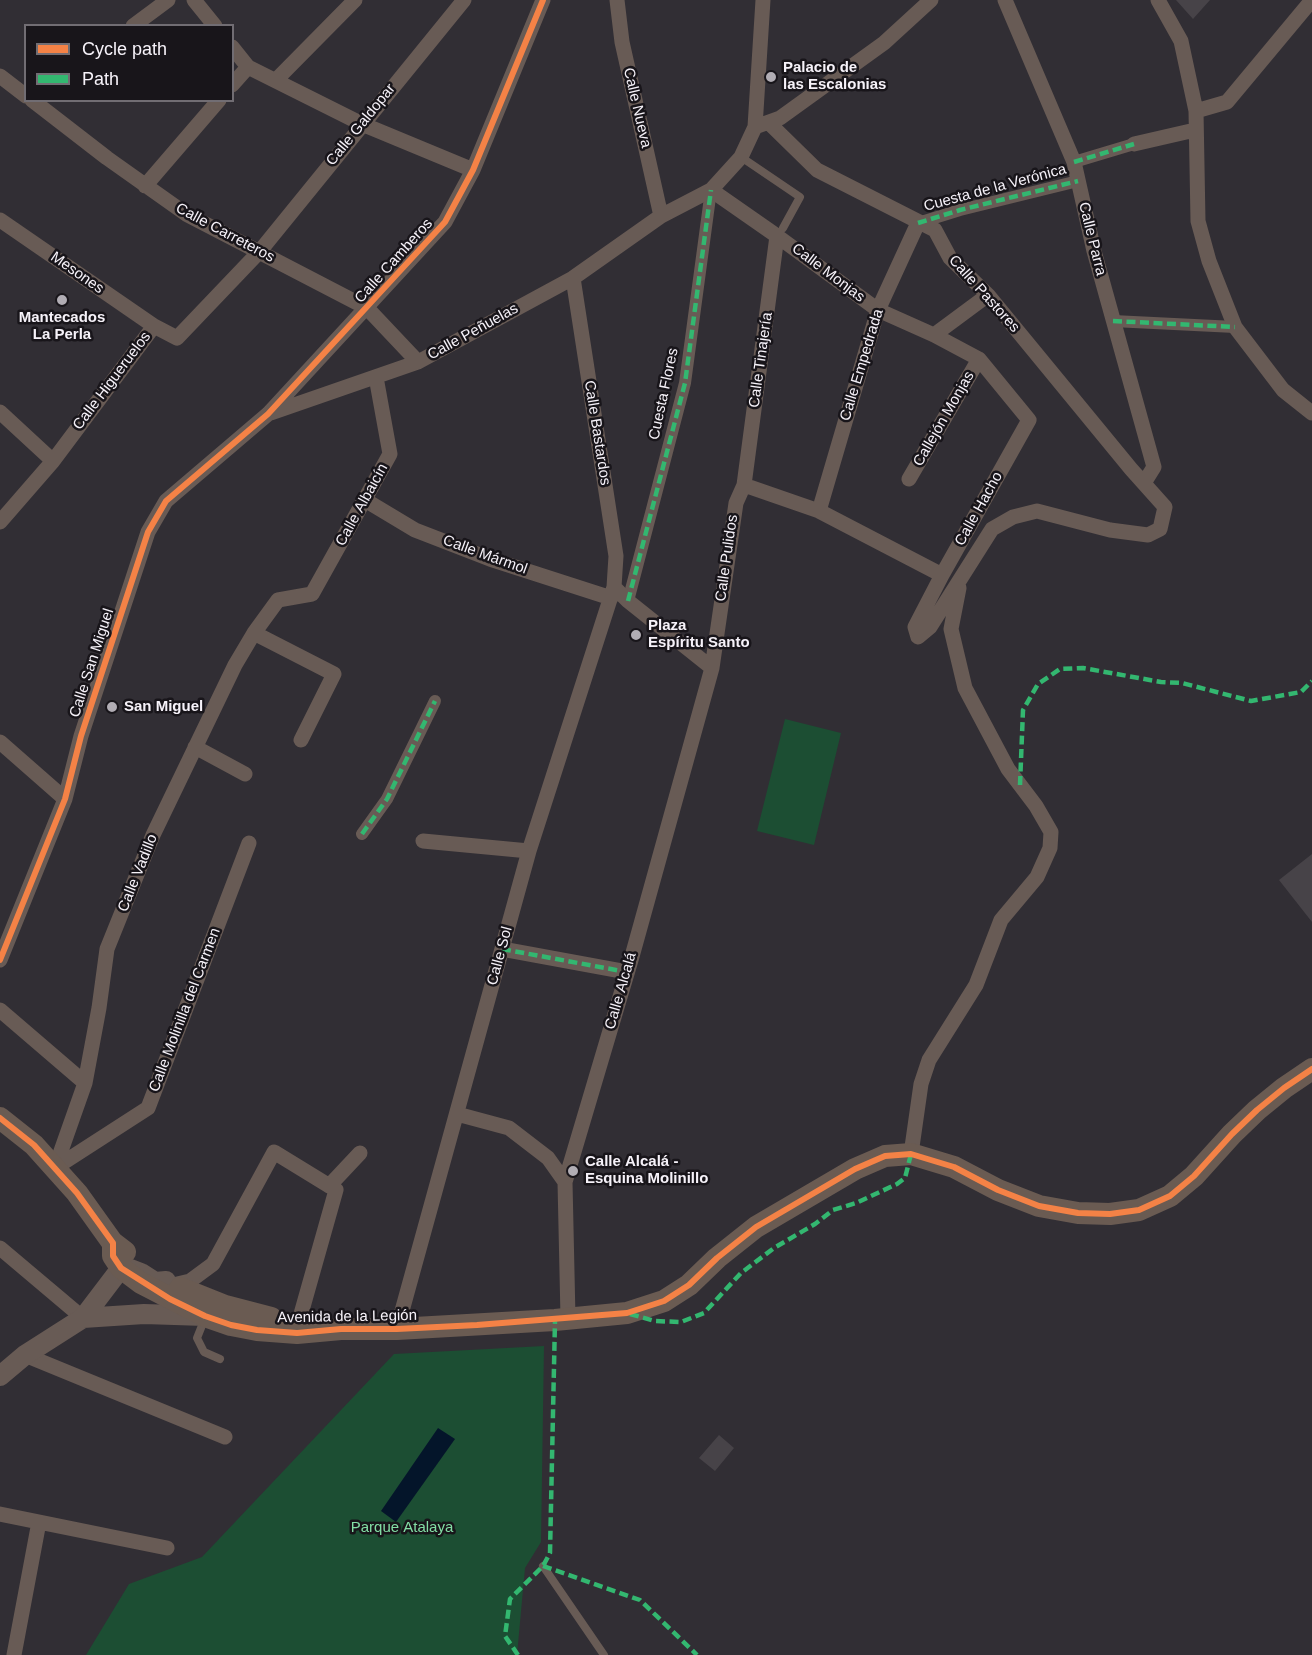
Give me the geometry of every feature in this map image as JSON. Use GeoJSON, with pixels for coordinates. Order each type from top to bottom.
{"type":"FeatureCollection","features":[{"type":"Feature","properties":{"kind":"main road"},"geometry":{"type":"LineString","coordinates":[[911,1154],[954,1167],[998,1190],[1039,1206],[1078,1213],[1110,1214],[1139,1210],[1170,1196],[1194,1176],[1257,1110],[1312,1069]]}},
{"type":"Feature","properties":{"kind":"main road","name":"Avenida de la Legión"},"geometry":{"type":"LineString","coordinates":[[0,1118],[34,1145],[77,1193],[113,1243],[142,1266],[170,1283],[225,1306],[261,1316],[341,1329]]}},
{"type":"Feature","properties":{"kind":"main road","name":"Avenida de la Legión"},"geometry":{"type":"LineString","coordinates":[[113,1243],[113,1256],[121,1268],[170,1299],[205,1316],[231,1325],[257,1330],[297,1333],[341,1329],[397,1329],[627,1313],[664,1301],[689,1285],[717,1258],[756,1227],[855,1169],[885,1156],[911,1154]]}},
{"type":"Feature","properties":{"kind":"street"},"geometry":{"type":"LineString","coordinates":[[137,24],[168,0]]}},
{"type":"Feature","properties":{"kind":"street"},"geometry":{"type":"LineString","coordinates":[[194,0],[213,24]]}},
{"type":"Feature","properties":{"kind":"street"},"geometry":{"type":"LineString","coordinates":[[276,80],[355,0]]}},
{"type":"Feature","properties":{"kind":"street","name":"Calle Galdopar"},"geometry":{"type":"LineString","coordinates":[[260,251],[464,0]]}},
{"type":"Feature","properties":{"kind":"street","name":"Calle Camberos"},"geometry":{"type":"LineString","coordinates":[[267,414],[445,222],[473,170],[543,0]]}},
{"type":"Feature","properties":{"kind":"street","name":"Calle Nueva"},"geometry":{"type":"LineString","coordinates":[[617,0],[622,42],[661,216]]}},
{"type":"Feature","properties":{"kind":"street"},"geometry":{"type":"LineString","coordinates":[[711,190],[741,157],[762,125],[763,0]]}},
{"type":"Feature","properties":{"kind":"street"},"geometry":{"type":"LineString","coordinates":[[762,125],[780,118],[884,43],[931,0]]}},
{"type":"Feature","properties":{"kind":"street","name":"Calle Parra"},"geometry":{"type":"LineString","coordinates":[[1005,0],[1074,162],[1094,251],[1154,467],[1144,483]]}},
{"type":"Feature","properties":{"kind":"street"},"geometry":{"type":"LineString","coordinates":[[1158,0],[1181,41],[1196,111],[1198,221],[1209,261],[1235,327],[1283,390],[1312,413]]}},
{"type":"Feature","properties":{"kind":"street"},"geometry":{"type":"LineString","coordinates":[[1196,111],[1227,102],[1312,0]]}},
{"type":"Feature","properties":{"kind":"street"},"geometry":{"type":"LineString","coordinates":[[234,50],[248,67],[362,124],[473,170]]}},
{"type":"Feature","properties":{"kind":"street"},"geometry":{"type":"LineString","coordinates":[[234,83],[248,67]]}},
{"type":"Feature","properties":{"kind":"street"},"geometry":{"type":"LineString","coordinates":[[0,76],[24,94]]}},
{"type":"Feature","properties":{"kind":"street","name":"Calle Carreteros"},"geometry":{"type":"LineString","coordinates":[[35,102],[145,186],[186,214],[367,308],[418,362]]}},
{"type":"Feature","properties":{"kind":"street"},"geometry":{"type":"LineString","coordinates":[[145,186],[217,102]]}},
{"type":"Feature","properties":{"kind":"street","name":"Calle Pastores"},"geometry":{"type":"LineString","coordinates":[[762,125],[817,170],[935,230],[950,258],[987,296],[1165,507],[1160,529],[1148,535],[1110,530],[1037,511],[1013,517],[992,530],[961,579]]}},
{"type":"Feature","properties":{"kind":"street"},"geometry":{"type":"LineString","coordinates":[[1074,162],[1134,144],[1195,130]]}},
{"type":"Feature","properties":{"kind":"street","name":"Cuesta de la Verónica"},"geometry":{"type":"LineString","coordinates":[[918,223],[960,210],[1078,181]]}},
{"type":"Feature","properties":{"kind":"street","name":"Calle Peñuelas"},"geometry":{"type":"LineString","coordinates":[[267,414],[418,362],[573,278],[661,216],[711,190]]}},
{"type":"Feature","properties":{"kind":"street","name":"Calle Monjas"},"geometry":{"type":"LineString","coordinates":[[711,190],[780,232],[878,310]]}},
{"type":"Feature","properties":{"kind":"street","name":"Cuesta Flores"},"geometry":{"type":"LineString","coordinates":[[628,601],[685,383],[711,190]]}},
{"type":"Feature","properties":{"kind":"street","name":"Mesones"},"geometry":{"type":"LineString","coordinates":[[0,220],[154,326]]}},
{"type":"Feature","properties":{"kind":"street","name":"Calle Empedrada"},"geometry":{"type":"LineString","coordinates":[[819,512],[878,310],[918,223]]}},
{"type":"Feature","properties":{"kind":"street","name":"Calle Tinajería"},"geometry":{"type":"LineString","coordinates":[[744,485],[780,232]]}},
{"type":"Feature","properties":{"kind":"street","name":"Calle Higueruelos"},"geometry":{"type":"LineString","coordinates":[[0,522],[53,461],[154,326],[177,338],[260,251]]}},
{"type":"Feature","properties":{"kind":"street","name":"Calle Bastardos"},"geometry":{"type":"LineString","coordinates":[[573,278],[616,556],[612,593]]}},
{"type":"Feature","properties":{"kind":"street"},"geometry":{"type":"LineString","coordinates":[[934,335],[987,296]]}},
{"type":"Feature","properties":{"kind":"street","name":"Calle Hacho"},"geometry":{"type":"LineString","coordinates":[[878,310],[980,359],[1029,420],[942,575]]}},
{"type":"Feature","properties":{"kind":"street"},"geometry":{"type":"LineString","coordinates":[[1113,321],[1235,327]]}},
{"type":"Feature","properties":{"kind":"street","name":"Callejón Monjas"},"geometry":{"type":"LineString","coordinates":[[909,479],[980,359]]}},
{"type":"Feature","properties":{"kind":"street","name":"Calle Albaicín"},"geometry":{"type":"LineString","coordinates":[[278,600],[312,594],[390,454],[376,377]]}},
{"type":"Feature","properties":{"kind":"street"},"geometry":{"type":"LineString","coordinates":[[0,412],[53,461]]}},
{"type":"Feature","properties":{"kind":"street","name":"Calle San Miguel"},"geometry":{"type":"LineString","coordinates":[[0,960],[65,798],[81,736],[148,532],[165,501],[267,414]]}},
{"type":"Feature","properties":{"kind":"street"},"geometry":{"type":"LineString","coordinates":[[744,485],[819,512],[942,575],[915,627],[918,637],[930,627],[961,579]]}},
{"type":"Feature","properties":{"kind":"street","name":"Calle Pulidos"},"geometry":{"type":"LineString","coordinates":[[712,668],[736,503],[744,485]]}},
{"type":"Feature","properties":{"kind":"street","name":"Calle Mármol"},"geometry":{"type":"LineString","coordinates":[[364,500],[415,530],[490,559],[612,593]]}},
{"type":"Feature","properties":{"kind":"street"},"geometry":{"type":"LineString","coordinates":[[911,1154],[921,1084],[929,1060],[976,985],[1001,920],[1037,877],[1050,848],[1051,832],[1036,806],[1008,769],[965,688],[951,628],[961,579]]}},
{"type":"Feature","properties":{"kind":"street"},"geometry":{"type":"LineString","coordinates":[[612,593],[628,601],[712,668]]}},
{"type":"Feature","properties":{"kind":"street","name":"Calle Sol"},"geometry":{"type":"LineString","coordinates":[[397,1329],[529,851],[612,593]]}},
{"type":"Feature","properties":{"kind":"street","name":"Calle Vadillo"},"geometry":{"type":"LineString","coordinates":[[54,1167],[85,1083],[107,949],[153,835],[235,665],[254,633],[278,600]]}},
{"type":"Feature","properties":{"kind":"street"},"geometry":{"type":"LineString","coordinates":[[254,633],[334,674],[301,740]]}},
{"type":"Feature","properties":{"kind":"street","name":"Calle Alcalá"},"geometry":{"type":"LineString","coordinates":[[568,1318],[565,1182],[627,972],[712,668]]}},
{"type":"Feature","properties":{"kind":"street"},"geometry":{"type":"LineString","coordinates":[[362,834],[387,799],[435,701]]}},
{"type":"Feature","properties":{"kind":"street"},"geometry":{"type":"LineString","coordinates":[[0,742],[65,798]]}},
{"type":"Feature","properties":{"kind":"street"},"geometry":{"type":"LineString","coordinates":[[195,747],[245,774]]}},
{"type":"Feature","properties":{"kind":"street"},"geometry":{"type":"LineString","coordinates":[[423,841],[529,851]]}},
{"type":"Feature","properties":{"kind":"street","name":"Calle Molinilla del Carmen"},"geometry":{"type":"LineString","coordinates":[[54,1167],[148,1108],[249,843]]}},
{"type":"Feature","properties":{"kind":"street"},"geometry":{"type":"LineString","coordinates":[[502,949],[627,972]]}},
{"type":"Feature","properties":{"kind":"street"},"geometry":{"type":"LineString","coordinates":[[0,1010],[85,1083]]}},
{"type":"Feature","properties":{"kind":"street"},"geometry":{"type":"LineString","coordinates":[[458,1114],[509,1128],[548,1158],[565,1182]]}},
{"type":"Feature","properties":{"kind":"street"},"geometry":{"type":"LineString","coordinates":[[170,1283],[190,1281],[213,1264],[274,1152],[336,1190],[299,1321]]}},
{"type":"Feature","properties":{"kind":"street"},"geometry":{"type":"LineString","coordinates":[[329,1186],[360,1153]]}},
{"type":"Feature","properties":{"kind":"street"},"geometry":{"type":"LineString","coordinates":[[0,1248],[83,1318],[144,1314],[205,1316]]}},
{"type":"Feature","properties":{"kind":"street"},"geometry":{"type":"LineString","coordinates":[[0,1376],[25,1355],[83,1318],[121,1268]]}},
{"type":"Feature","properties":{"kind":"street","name":"Avenida de la Legión"},"geometry":{"type":"LineString","coordinates":[[121,1268],[141,1273],[155,1282],[170,1283]]}},
{"type":"Feature","properties":{"kind":"street"},"geometry":{"type":"LineString","coordinates":[[25,1355],[225,1437]]}},
{"type":"Feature","properties":{"kind":"street"},"geometry":{"type":"LineString","coordinates":[[0,1514],[168,1548]]}},
{"type":"Feature","properties":{"kind":"street"},"geometry":{"type":"LineString","coordinates":[[14,1655],[39,1522]]}},
{"type":"Feature","properties":{"kind":"lane"},"geometry":{"type":"LineString","coordinates":[[741,157],[800,197],[780,232]]}},
{"type":"Feature","properties":{"kind":"lane"},"geometry":{"type":"LineString","coordinates":[[205,1316],[197,1338],[204,1352],[220,1359]]}},
{"type":"Feature","properties":{"kind":"lane"},"geometry":{"type":"LineString","coordinates":[[543,1566],[604,1655]]}},
{"type":"Feature","properties":{"kind":"green space"},"geometry":{"type":"Polygon","coordinates":[[[785,719],[841,733],[814,845],[757,831],[785,719]]]}},
{"type":"Feature","properties":{"kind":"green space","name":"Parque Atalaya"},"geometry":{"type":"Polygon","coordinates":[[[544,1346],[541,1542],[525,1568],[517,1655],[86,1655],[129,1584],[202,1557],[394,1354],[544,1346]]]}},
{"type":"Feature","properties":{"kind":"water"},"geometry":{"type":"Polygon","coordinates":[[[438,1428],[455,1439],[396,1522],[381,1511],[438,1428]]]}},
{"type":"Feature","properties":{"kind":"building"},"geometry":{"type":"Polygon","coordinates":[[[1176,0],[1210,0],[1193,19],[1176,0]]]}},
{"type":"Feature","properties":{"kind":"building"},"geometry":{"type":"Polygon","coordinates":[[[1312,854],[1312,922],[1279,880],[1312,854]]]}},
{"type":"Feature","properties":{"kind":"building"},"geometry":{"type":"Polygon","coordinates":[[[719,1435],[734,1448],[715,1471],[699,1458],[719,1435]]]}},
{"type":"Feature","properties":{"kind":"marked path"},"geometry":{"type":"LineString","coordinates":[[1074,162],[1134,144]]}},
{"type":"Feature","properties":{"kind":"marked path"},"geometry":{"type":"LineString","coordinates":[[918,223],[960,210],[1078,181]]}},
{"type":"Feature","properties":{"kind":"marked path"},"geometry":{"type":"LineString","coordinates":[[628,601],[685,383],[711,190]]}},
{"type":"Feature","properties":{"kind":"marked path"},"geometry":{"type":"LineString","coordinates":[[1113,321],[1235,327]]}},
{"type":"Feature","properties":{"kind":"marked path"},"geometry":{"type":"LineString","coordinates":[[1020,785],[1023,710],[1038,684],[1060,669],[1083,668],[1161,682],[1182,683],[1251,701],[1301,692],[1312,681]]}},
{"type":"Feature","properties":{"kind":"marked path"},"geometry":{"type":"LineString","coordinates":[[362,834],[387,799],[435,701]]}},
{"type":"Feature","properties":{"kind":"marked path"},"geometry":{"type":"LineString","coordinates":[[502,949],[627,972]]}},
{"type":"Feature","properties":{"kind":"marked path"},"geometry":{"type":"LineString","coordinates":[[630,1314],[655,1321],[681,1322],[704,1313],[741,1273],[774,1248],[815,1224],[833,1210],[856,1203],[905,1178],[911,1154]]}},
{"type":"Feature","properties":{"kind":"marked path"},"geometry":{"type":"LineString","coordinates":[[518,1655],[505,1636],[510,1599],[543,1566],[550,1553],[555,1320]]}},
{"type":"Feature","properties":{"kind":"marked path"},"geometry":{"type":"LineString","coordinates":[[543,1566],[640,1600],[697,1655]]}},
{"type":"Feature","properties":{"kind":"cycle path"},"geometry":{"type":"LineString","coordinates":[[0,960],[65,799],[81,736],[148,532],[166,501],[268,414],[445,222],[473,170],[543,0]]}},
{"type":"Feature","properties":{"kind":"cycle path"},"geometry":{"type":"LineString","coordinates":[[0,1118],[34,1145],[77,1193],[113,1243],[113,1256],[121,1268],[170,1299],[205,1316],[231,1325],[257,1330],[297,1333],[341,1329],[477,1325],[627,1313],[664,1301],[689,1285],[717,1258],[756,1227],[855,1169],[885,1156],[911,1154],[954,1167],[998,1190],[1039,1206],[1078,1213],[1110,1214],[1139,1210],[1170,1196],[1194,1176],[1257,1110],[1312,1069]]}},
{"type":"Feature","properties":{"kind":"place","name":"Palacio de las Escalonias"},"geometry":{"type":"Point","coordinates":[771,77]}},
{"type":"Feature","properties":{"kind":"place","name":"Mantecados La Perla"},"geometry":{"type":"Point","coordinates":[62,300]}},
{"type":"Feature","properties":{"kind":"place","name":"Plaza Espíritu Santo"},"geometry":{"type":"Point","coordinates":[636,635]}},
{"type":"Feature","properties":{"kind":"place","name":"San Miguel"},"geometry":{"type":"Point","coordinates":[112,707]}},
{"type":"Feature","properties":{"kind":"place","name":"Calle Alcalá - Esquina Molinillo"},"geometry":{"type":"Point","coordinates":[573,1171]}}]}
